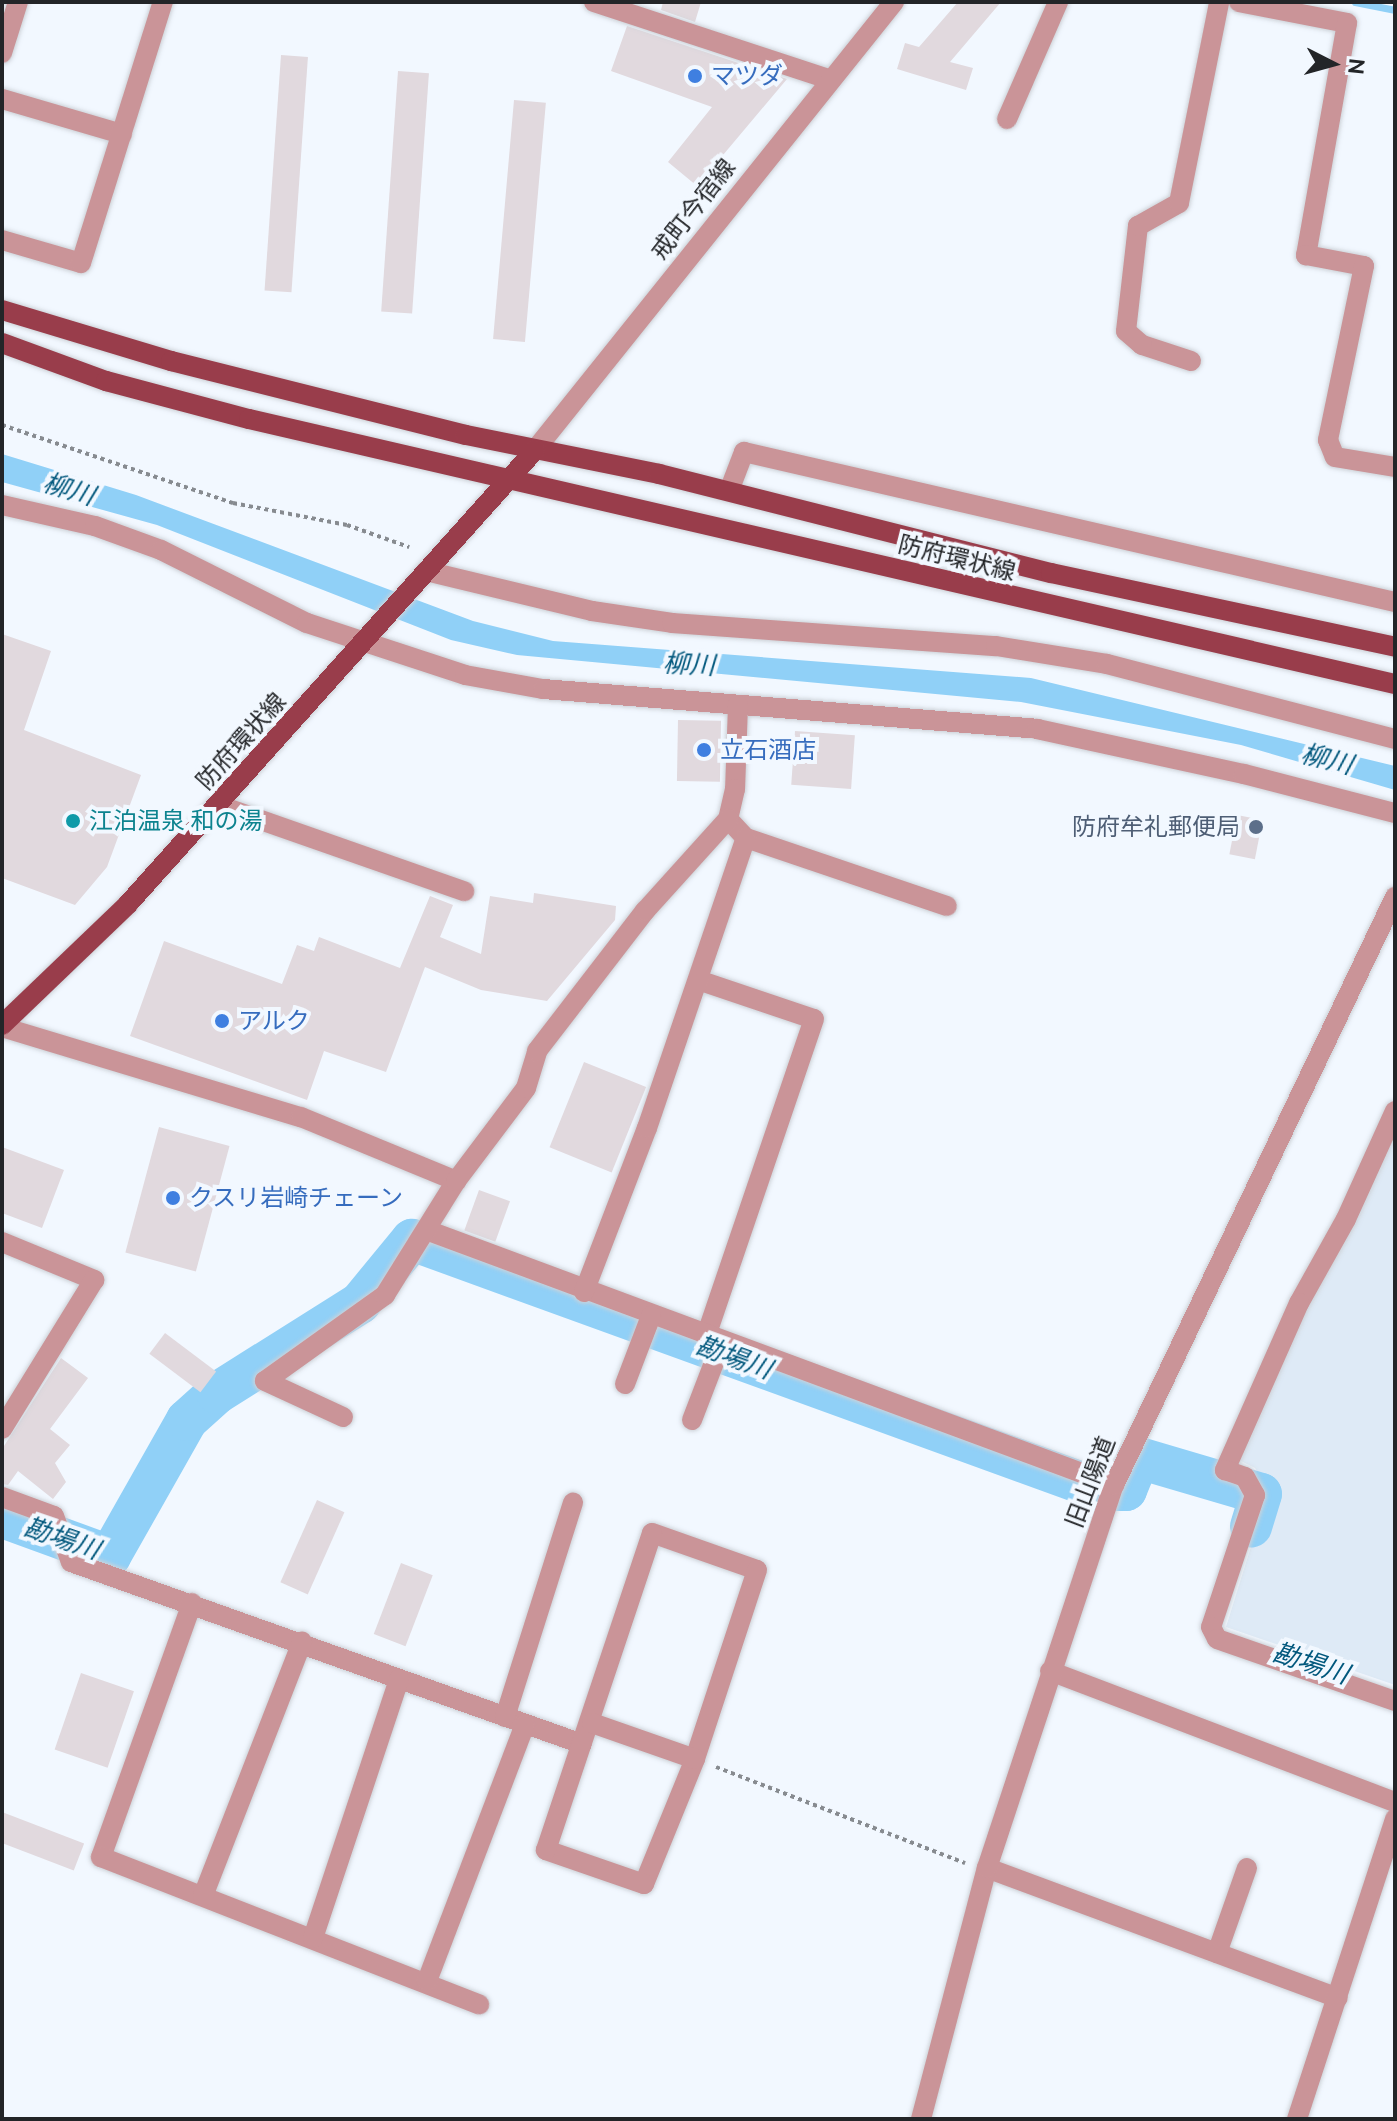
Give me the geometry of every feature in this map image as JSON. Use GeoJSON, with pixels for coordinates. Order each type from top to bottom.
{"type":"FeatureCollection","features":[{"type":"Feature","properties":{"kind":"main road","name":"防府環状線"},"geometry":{"type":"LineString","coordinates":[[2,310],[171,361],[535,450],[729,491],[1051,573],[1395,647]]}},
{"type":"Feature","properties":{"kind":"main road","name":"防府環状線"},"geometry":{"type":"LineString","coordinates":[[2,343],[106,381],[507,481],[1395,684]]}},
{"type":"Feature","properties":{"kind":"main road","name":"防府環状線"},"geometry":{"type":"LineString","coordinates":[[2,1026],[128,904],[535,450]]}},
{"type":"Feature","properties":{"kind":"street"},"geometry":{"type":"LineString","coordinates":[[2,53],[18,2]]}},
{"type":"Feature","properties":{"kind":"street"},"geometry":{"type":"LineString","coordinates":[[2,240],[81,263],[163,2]]}},
{"type":"Feature","properties":{"kind":"street"},"geometry":{"type":"LineString","coordinates":[[594,2],[828,79]]}},
{"type":"Feature","properties":{"kind":"street","name":"戒町今宿線"},"geometry":{"type":"LineString","coordinates":[[535,450],[828,79],[894,2]]}},
{"type":"Feature","properties":{"kind":"street"},"geometry":{"type":"LineString","coordinates":[[1007,119],[1058,2]]}},
{"type":"Feature","properties":{"kind":"street"},"geometry":{"type":"LineString","coordinates":[[1191,361],[1142,345],[1126,331],[1138,226],[1179,203],[1219,2]]}},
{"type":"Feature","properties":{"kind":"street"},"geometry":{"type":"LineString","coordinates":[[1239,2],[1347,23],[1306,255],[1364,266],[1328,440],[1335,457],[1395,467]]}},
{"type":"Feature","properties":{"kind":"street"},"geometry":{"type":"LineString","coordinates":[[2,99],[122,134]]}},
{"type":"Feature","properties":{"kind":"street"},"geometry":{"type":"LineString","coordinates":[[729,491],[744,452],[1395,602]]}},
{"type":"Feature","properties":{"kind":"street"},"geometry":{"type":"LineString","coordinates":[[2,505],[95,526],[161,550],[307,623],[369,636],[465,675],[543,689],[1037,729],[1244,774],[1395,813]]}},
{"type":"Feature","properties":{"kind":"street"},"geometry":{"type":"LineString","coordinates":[[420,578],[672,623],[996,646],[1093,662],[1395,739]]}},
{"type":"Feature","properties":{"kind":"street"},"geometry":{"type":"LineString","coordinates":[[343,1417],[265,1381],[385,1295],[429,1231],[456,1181],[526,1088],[537,1051],[645,911],[728,819],[738,705]]}},
{"type":"Feature","properties":{"kind":"street"},"geometry":{"type":"LineString","coordinates":[[218,805],[464,891]]}},
{"type":"Feature","properties":{"kind":"street"},"geometry":{"type":"LineString","coordinates":[[728,819],[746,838],[947,906]]}},
{"type":"Feature","properties":{"kind":"street"},"geometry":{"type":"LineString","coordinates":[[584,1292],[698,980],[746,838]]}},
{"type":"Feature","properties":{"kind":"street","name":"旧山陽道"},"geometry":{"type":"LineString","coordinates":[[921,2119],[987,1868],[1114,1485],[1395,897]]}},
{"type":"Feature","properties":{"kind":"street"},"geometry":{"type":"LineString","coordinates":[[692,1420],[714,1339],[814,1019],[698,980]]}},
{"type":"Feature","properties":{"kind":"street"},"geometry":{"type":"LineString","coordinates":[[2,1026],[301,1117],[456,1181]]}},
{"type":"Feature","properties":{"kind":"street"},"geometry":{"type":"LineString","coordinates":[[1395,1111],[1346,1219],[1299,1303],[1225,1470],[1245,1477],[1255,1495],[1211,1627],[1217,1639],[1395,1701]]}},
{"type":"Feature","properties":{"kind":"street"},"geometry":{"type":"LineString","coordinates":[[429,1231],[584,1292],[1114,1485]]}},
{"type":"Feature","properties":{"kind":"street"},"geometry":{"type":"LineString","coordinates":[[2,1242],[94,1280],[2,1429]]}},
{"type":"Feature","properties":{"kind":"street"},"geometry":{"type":"LineString","coordinates":[[625,1384],[651,1316]]}},
{"type":"Feature","properties":{"kind":"street"},"geometry":{"type":"LineString","coordinates":[[2,1497],[54,1516],[71,1562],[582,1744]]}},
{"type":"Feature","properties":{"kind":"street"},"geometry":{"type":"LineString","coordinates":[[505,1717],[573,1503]]}},
{"type":"Feature","properties":{"kind":"street"},"geometry":{"type":"LineString","coordinates":[[652,1533],[757,1570],[695,1759],[644,1884],[546,1850],[582,1744],[592,1723],[652,1533]]}},
{"type":"Feature","properties":{"kind":"street"},"geometry":{"type":"LineString","coordinates":[[192,1603],[101,1857],[427,1981],[479,2004]]}},
{"type":"Feature","properties":{"kind":"street"},"geometry":{"type":"LineString","coordinates":[[203,1896],[302,1642]]}},
{"type":"Feature","properties":{"kind":"street"},"geometry":{"type":"LineString","coordinates":[[1050,1671],[1395,1802]]}},
{"type":"Feature","properties":{"kind":"street"},"geometry":{"type":"LineString","coordinates":[[313,1938],[399,1679]]}},
{"type":"Feature","properties":{"kind":"street"},"geometry":{"type":"LineString","coordinates":[[592,1723],[695,1759]]}},
{"type":"Feature","properties":{"kind":"street"},"geometry":{"type":"LineString","coordinates":[[427,1981],[525,1725]]}},
{"type":"Feature","properties":{"kind":"street"},"geometry":{"type":"LineString","coordinates":[[1297,2119],[1395,1819]]}},
{"type":"Feature","properties":{"kind":"street"},"geometry":{"type":"LineString","coordinates":[[987,1868],[1338,1998]]}},
{"type":"Feature","properties":{"kind":"street"},"geometry":{"type":"LineString","coordinates":[[1217,1953],[1247,1868]]}},
{"type":"Feature","properties":{"kind":"path"},"geometry":{"type":"LineString","coordinates":[[2,425],[233,503],[347,525],[409,547]]}},
{"type":"Feature","properties":{"kind":"path"},"geometry":{"type":"LineString","coordinates":[[695,1759],[943,1858],[987,1868]]}},
{"type":"Feature","properties":{"kind":"shaded area"},"geometry":{"type":"Polygon","coordinates":[[[1395,1129],[1395,1685],[1226,1627],[1268,1492],[1255,1468],[1239,1460],[1305,1303],[1395,1129]]]}},
{"type":"Feature","properties":{"kind":"water","name":"柳川"},"geometry":{"type":"Polygon","coordinates":[[[2,454],[136,495],[473,621],[553,641],[1031,678],[1395,766],[1395,790],[1241,745],[1021,702],[517,655],[451,640],[157,525],[2,482],[2,454]]]}},
{"type":"Feature","properties":{"kind":"building"},"geometry":{"type":"Polygon","coordinates":[[[663,2],[701,2],[695,22],[661,10],[663,2]]]}},
{"type":"Feature","properties":{"kind":"building"},"geometry":{"type":"Polygon","coordinates":[[[958,2],[1001,2],[950,62],[973,68],[966,90],[897,69],[905,43],[919,47],[958,2]]]}},
{"type":"Feature","properties":{"kind":"building"},"geometry":{"type":"Polygon","coordinates":[[[627,26],[787,79],[697,186],[668,162],[712,107],[611,71],[627,26]]]}},
{"type":"Feature","properties":{"kind":"building"},"geometry":{"type":"Polygon","coordinates":[[[281,55],[308,57],[291,292],[265,290],[281,55]]]}},
{"type":"Feature","properties":{"kind":"building"},"geometry":{"type":"Polygon","coordinates":[[[398,71],[429,73],[412,314],[381,311],[398,71]]]}},
{"type":"Feature","properties":{"kind":"building"},"geometry":{"type":"Polygon","coordinates":[[[514,100],[546,103],[525,342],[493,339],[514,100]]]}},
{"type":"Feature","properties":{"kind":"building","name":"江泊温泉 和の湯"},"geometry":{"type":"Polygon","coordinates":[[[2,634],[51,651],[24,730],[141,775],[107,867],[75,905],[2,878],[2,634]]]}},
{"type":"Feature","properties":{"kind":"building"},"geometry":{"type":"Polygon","coordinates":[[[678,720],[721,721],[720,782],[677,781],[678,720]]]}},
{"type":"Feature","properties":{"kind":"building"},"geometry":{"type":"Polygon","coordinates":[[[795,731],[855,735],[851,789],[791,785],[795,731]]]}},
{"type":"Feature","properties":{"kind":"building"},"geometry":{"type":"Polygon","coordinates":[[[1237,815],[1263,820],[1255,859],[1229,854],[1237,815]]]}},
{"type":"Feature","properties":{"kind":"building"},"geometry":{"type":"Polygon","coordinates":[[[534,893],[616,906],[615,920],[547,1001],[481,990],[425,967],[386,1072],[324,1051],[307,1100],[130,1036],[164,941],[282,984],[297,945],[314,951],[319,937],[400,968],[430,896],[453,905],[440,937],[481,954],[490,896],[533,903],[534,893]]]}},
{"type":"Feature","properties":{"kind":"building"},"geometry":{"type":"Polygon","coordinates":[[[584,1062],[646,1087],[612,1172],[550,1147],[584,1062]]]}},
{"type":"Feature","properties":{"kind":"building"},"geometry":{"type":"Polygon","coordinates":[[[159,1127],[230,1146],[196,1271],[125,1253],[159,1127]]]}},
{"type":"Feature","properties":{"kind":"building"},"geometry":{"type":"Polygon","coordinates":[[[2,1147],[64,1170],[42,1228],[2,1213],[2,1147]]]}},
{"type":"Feature","properties":{"kind":"building"},"geometry":{"type":"Polygon","coordinates":[[[479,1190],[510,1201],[495,1242],[464,1230],[479,1190]]]}},
{"type":"Feature","properties":{"kind":"building"},"geometry":{"type":"Polygon","coordinates":[[[165,1333],[216,1372],[200,1392],[149,1354],[165,1333]]]}},
{"type":"Feature","properties":{"kind":"building"},"geometry":{"type":"Polygon","coordinates":[[[61,1358],[88,1378],[50,1429],[70,1445],[55,1463],[66,1482],[53,1499],[18,1471],[8,1485],[2,1484],[2,1449],[61,1358]]]}},
{"type":"Feature","properties":{"kind":"building"},"geometry":{"type":"Polygon","coordinates":[[[317,1500],[344,1512],[308,1594],[280,1582],[317,1500]]]}},
{"type":"Feature","properties":{"kind":"building"},"geometry":{"type":"Polygon","coordinates":[[[401,1563],[433,1575],[406,1646],[374,1634],[401,1563]]]}},
{"type":"Feature","properties":{"kind":"building"},"geometry":{"type":"Polygon","coordinates":[[[81,1673],[134,1691],[108,1768],[55,1750],[81,1673]]]}},
{"type":"Feature","properties":{"kind":"building"},"geometry":{"type":"Polygon","coordinates":[[[2,1812],[84,1844],[74,1871],[2,1843],[2,1812]]]}},
{"type":"Feature","properties":{"kind":"waterway"},"geometry":{"type":"LineString","coordinates":[[1355,2],[1395,10]]}},
{"type":"Feature","properties":{"kind":"waterway","name":"勘場川"},"geometry":{"type":"LineString","coordinates":[[2,1517],[110,1556],[187,1420],[217,1393],[360,1303],[412,1240],[1101,1490],[1126,1490],[1139,1458],[1261,1494],[1251,1526]]}},
{"type":"Feature","properties":{"kind":"place","name":"マツダ"},"geometry":{"type":"Point","coordinates":[695,76]}},
{"type":"Feature","properties":{"kind":"place","name":"立石酒店"},"geometry":{"type":"Point","coordinates":[704,750]}},
{"type":"Feature","properties":{"kind":"place","name":"江泊温泉 和の湯"},"geometry":{"type":"Point","coordinates":[73,821]}},
{"type":"Feature","properties":{"kind":"place","name":"防府牟礼郵便局"},"geometry":{"type":"Point","coordinates":[1256,827]}},
{"type":"Feature","properties":{"kind":"place","name":"アルク"},"geometry":{"type":"Point","coordinates":[222,1021]}},
{"type":"Feature","properties":{"kind":"place","name":"クスリ岩崎チェーン"},"geometry":{"type":"Point","coordinates":[173,1198]}}]}
